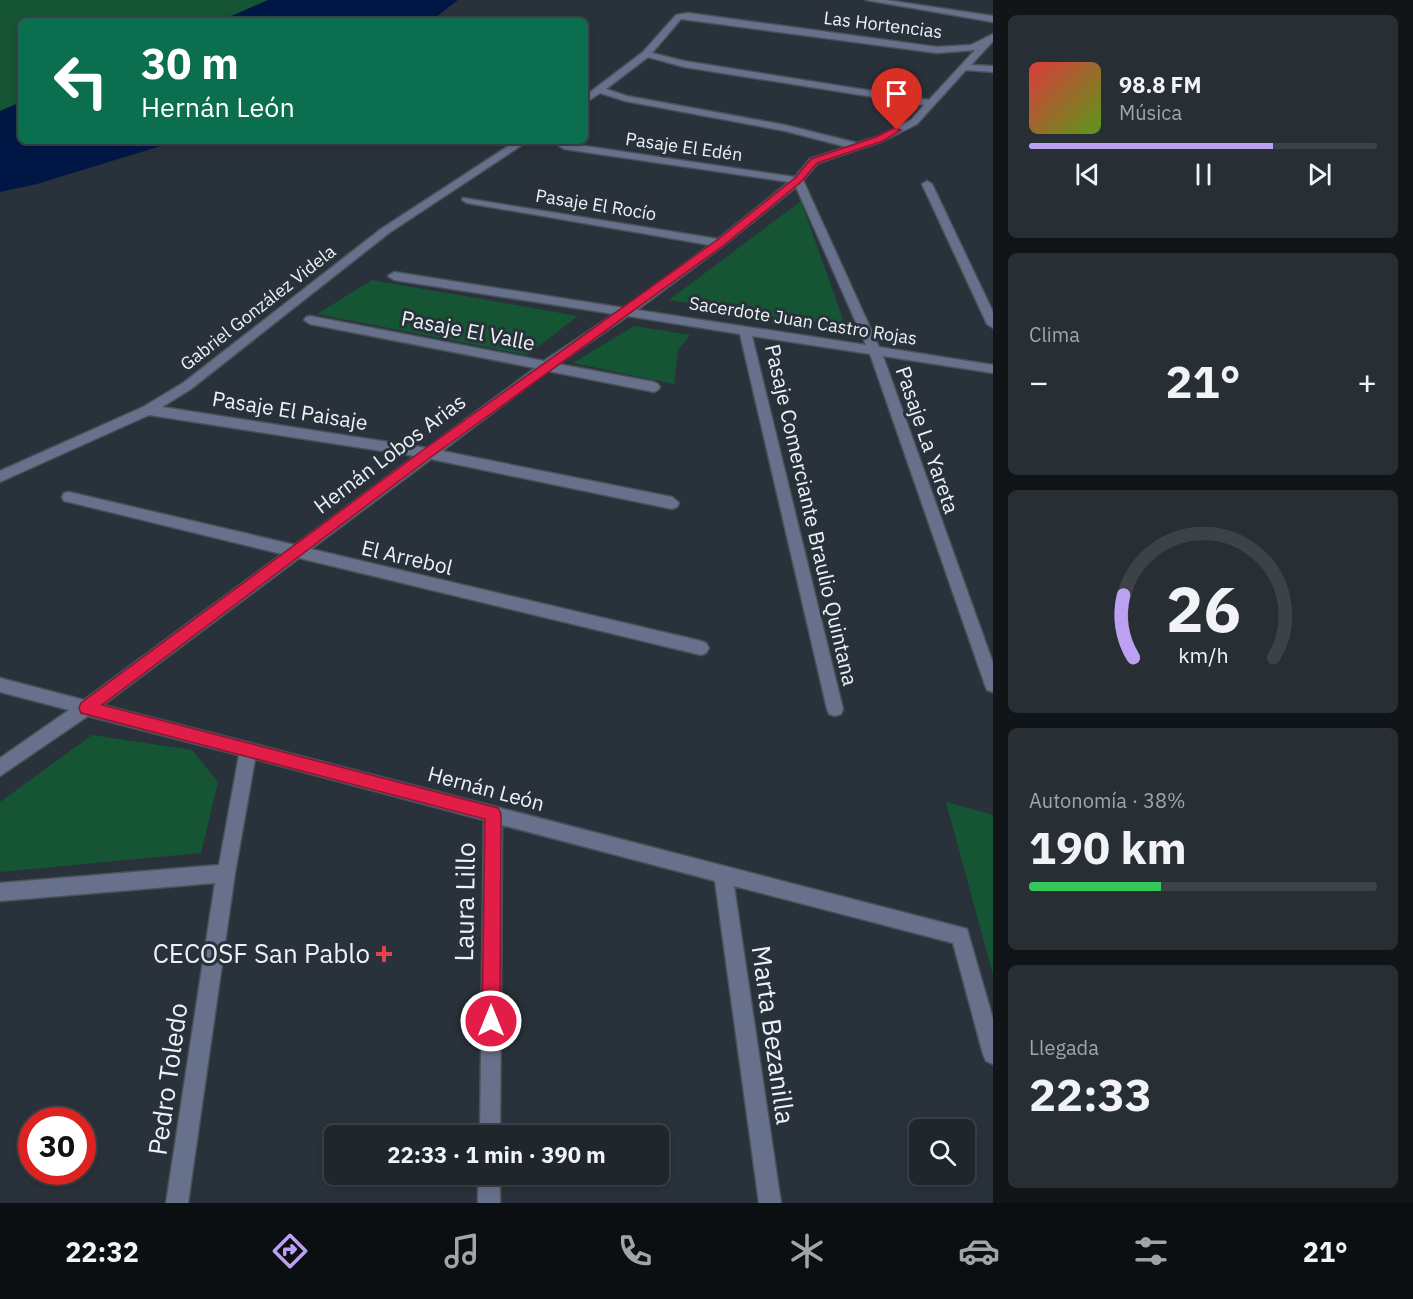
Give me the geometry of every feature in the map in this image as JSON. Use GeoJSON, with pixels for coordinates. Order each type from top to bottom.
{"type":"FeatureCollection","features":[{"type":"Feature","properties":{"kind":"street"},"geometry":{"type":"LineString","coordinates":[[870,0],[889,1],[993,19]]}},
{"type":"Feature","properties":{"kind":"street","name":"Las Hortencias"},"geometry":{"type":"LineString","coordinates":[[646,54],[673,22],[680,17],[695,16],[937,50],[964,49],[984,45]]}},
{"type":"Feature","properties":{"kind":"street"},"geometry":{"type":"LineString","coordinates":[[984,45],[993,37]]}},
{"type":"Feature","properties":{"kind":"street","name":"Hernán Lobos Arias"},"geometry":{"type":"LineString","coordinates":[[0,768],[86,708],[427,453],[720,243],[801,176],[814,161],[880,139],[915,122],[984,45]]}},
{"type":"Feature","properties":{"kind":"street"},"geometry":{"type":"LineString","coordinates":[[588,98],[646,54],[684,64],[931,103]]}},
{"type":"Feature","properties":{"kind":"street"},"geometry":{"type":"LineString","coordinates":[[964,68],[993,69]]}},
{"type":"Feature","properties":{"kind":"street"},"geometry":{"type":"LineString","coordinates":[[600,90],[625,98],[785,128],[856,146]]}},
{"type":"Feature","properties":{"kind":"street","name":"Gabriel González Videla"},"geometry":{"type":"LineString","coordinates":[[0,477],[148,410],[187,386],[385,231],[518,144]]}},
{"type":"Feature","properties":{"kind":"street","name":"Pasaje El Edén"},"geometry":{"type":"LineString","coordinates":[[564,146],[801,176]]}},
{"type":"Feature","properties":{"kind":"street","name":"Pasaje La Yareta"},"geometry":{"type":"LineString","coordinates":[[801,176],[875,351],[993,685]]}},
{"type":"Feature","properties":{"kind":"street"},"geometry":{"type":"LineString","coordinates":[[927,184],[993,324]]}},
{"type":"Feature","properties":{"kind":"street","name":"Pasaje El Rocío"},"geometry":{"type":"LineString","coordinates":[[467,200],[720,243]]}},
{"type":"Feature","properties":{"kind":"street","name":"Sacerdote Juan Castro Rojas"},"geometry":{"type":"LineString","coordinates":[[394,276],[993,369]]}},
{"type":"Feature","properties":{"kind":"street","name":"Pasaje El Valle"},"geometry":{"type":"LineString","coordinates":[[310,320],[654,387]]}},
{"type":"Feature","properties":{"kind":"street","name":"Pasaje Comerciante Braulio Quintana"},"geometry":{"type":"LineString","coordinates":[[746,330],[835,709]]}},
{"type":"Feature","properties":{"kind":"street","name":"Pasaje El Paisaje"},"geometry":{"type":"LineString","coordinates":[[148,410],[427,453],[672,503]]}},
{"type":"Feature","properties":{"kind":"street","name":"El Arrebol"},"geometry":{"type":"LineString","coordinates":[[69,497],[295,553],[702,648]]}},
{"type":"Feature","properties":{"kind":"street","name":"Hernán León"},"geometry":{"type":"LineString","coordinates":[[0,685],[960,936],[993,1054]]}},
{"type":"Feature","properties":{"kind":"street","name":"Pedro Toledo"},"geometry":{"type":"LineString","coordinates":[[177,1203],[226,873],[248,750]]}},
{"type":"Feature","properties":{"kind":"street","name":"Laura Lillo"},"geometry":{"type":"LineString","coordinates":[[490,1125],[493,814]]}},
{"type":"Feature","properties":{"kind":"street"},"geometry":{"type":"LineString","coordinates":[[0,892],[226,873]]}},
{"type":"Feature","properties":{"kind":"street","name":"Marta Bezanilla"},"geometry":{"type":"LineString","coordinates":[[723,874],[770,1203]]}},
{"type":"Feature","properties":{"kind":"street"},"geometry":{"type":"LineString","coordinates":[[489,1185],[489,1203]]}},
{"type":"Feature","properties":{"kind":"green space"},"geometry":{"type":"Polygon","coordinates":[[[0,0],[268,0],[227,18],[18,18],[18,103],[0,111],[0,0]]]}},
{"type":"Feature","properties":{"kind":"green space"},"geometry":{"type":"Polygon","coordinates":[[[801,201],[846,328],[669,300],[801,201]]]}},
{"type":"Feature","properties":{"kind":"green space"},"geometry":{"type":"Polygon","coordinates":[[[372,280],[578,316],[527,355],[317,314],[372,280]]]}},
{"type":"Feature","properties":{"kind":"green space"},"geometry":{"type":"Polygon","coordinates":[[[634,326],[690,335],[678,350],[674,384],[573,363],[634,326]]]}},
{"type":"Feature","properties":{"kind":"green space"},"geometry":{"type":"Polygon","coordinates":[[[92,735],[192,750],[218,782],[201,853],[0,872],[0,802],[92,735]]]}},
{"type":"Feature","properties":{"kind":"green space"},"geometry":{"type":"Polygon","coordinates":[[[946,802],[993,815],[993,975],[946,802]]]}},
{"type":"Feature","properties":{"kind":"water"},"geometry":{"type":"Polygon","coordinates":[[[268,0],[458,0],[435,18],[227,18],[268,0]]]}},
{"type":"Feature","properties":{"kind":"water"},"geometry":{"type":"Polygon","coordinates":[[[18,103],[18,144],[167,144],[37,184],[0,192],[0,111],[18,103]]]}},
{"type":"Feature","properties":{"kind":"place","name":"CECOSF San Pablo"},"geometry":{"type":"Point","coordinates":[384,954]}},
{"type":"Feature","properties":{"kind":"route"},"geometry":{"type":"LineString","coordinates":[[491,1021],[493,814],[86,708],[427,453],[720,243],[798,180],[814,161],[880,139],[897,130]]}}]}
